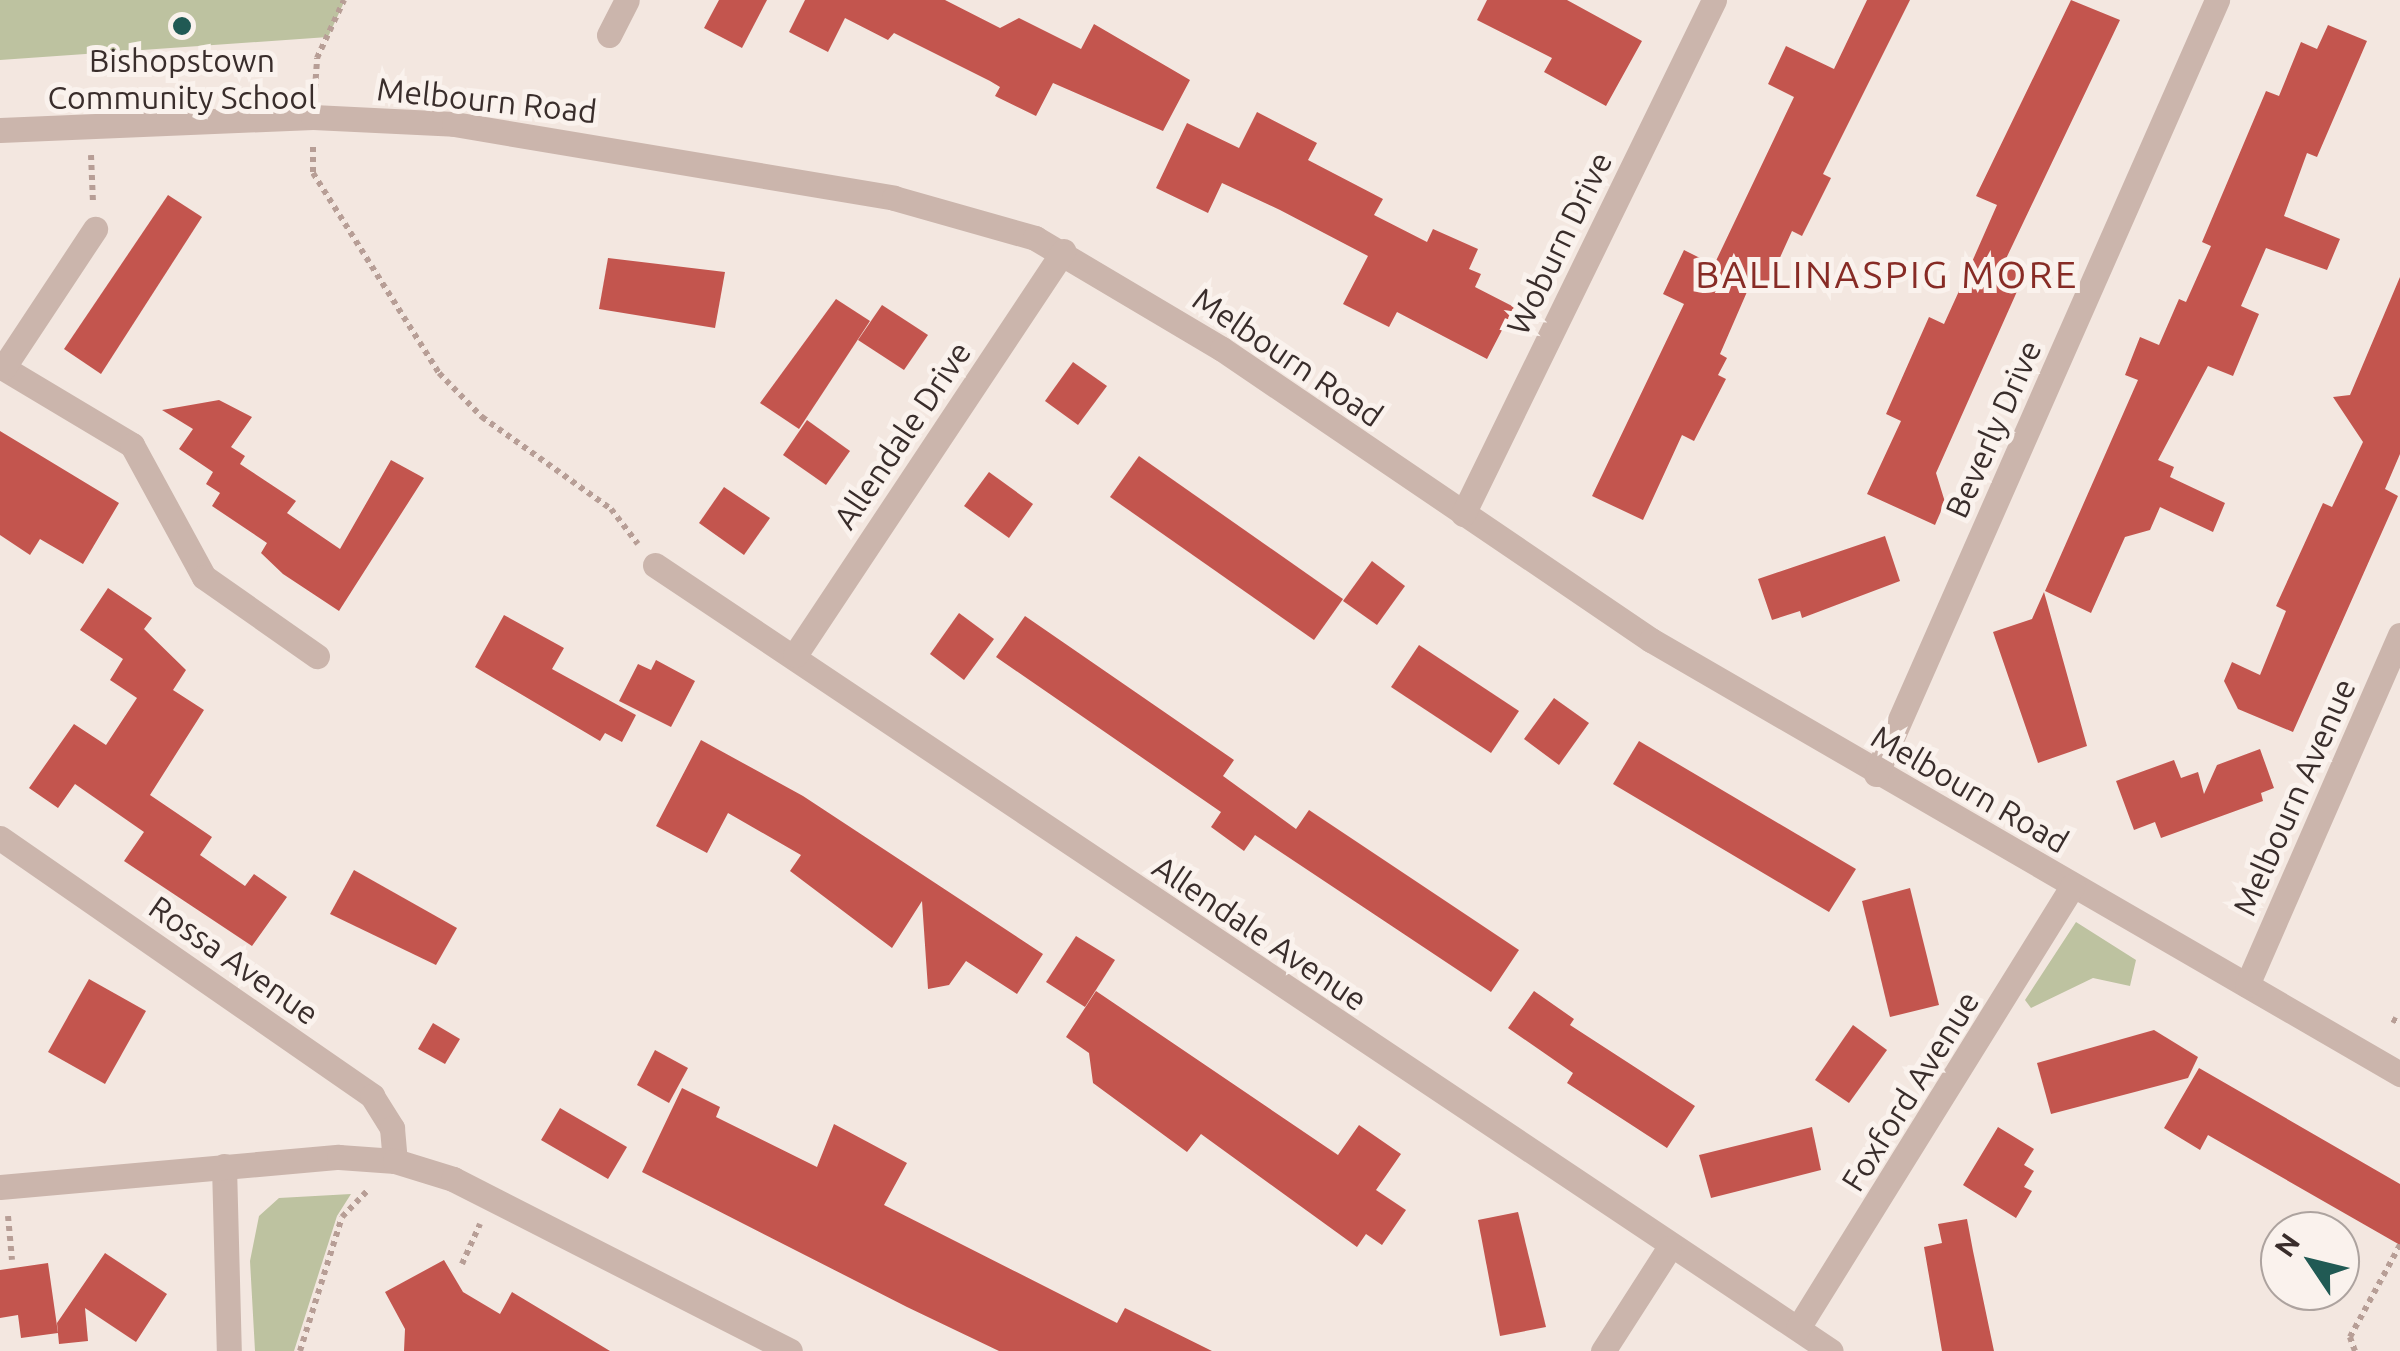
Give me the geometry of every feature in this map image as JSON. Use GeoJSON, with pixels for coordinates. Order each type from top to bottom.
{"type":"FeatureCollection","features":[{"type":"Feature","properties":{"kind":"street"},"geometry":{"type":"LineString","coordinates":[[609,35],[627,0]]}},
{"type":"Feature","properties":{"kind":"street","name":"Woburn Drive"},"geometry":{"type":"LineString","coordinates":[[1463,514],[1714,0]]}},
{"type":"Feature","properties":{"kind":"street","name":"Beverly Drive"},"geometry":{"type":"LineString","coordinates":[[1876,774],[2217,0]]}},
{"type":"Feature","properties":{"kind":"street","name":"Melbourn Road"},"geometry":{"type":"LineString","coordinates":[[0,130],[313,117],[454,124],[666,156],[924,205],[1063,252],[1651,640],[1876,774],[2400,1074]]}},
{"type":"Feature","properties":{"kind":"street"},"geometry":{"type":"LineString","coordinates":[[94,228],[2,367],[132,445],[204,577],[317,656]]}},
{"type":"Feature","properties":{"kind":"street","name":"Allendale Drive"},"geometry":{"type":"LineString","coordinates":[[796,656],[1063,252]]}},
{"type":"Feature","properties":{"kind":"street","name":"Allendale Avenue"},"geometry":{"type":"LineString","coordinates":[[655,565],[796,656],[1669,1248],[1831,1351]]}},
{"type":"Feature","properties":{"kind":"street","name":"Melbourn Avenue"},"geometry":{"type":"LineString","coordinates":[[2247,985],[2400,635]]}},
{"type":"Feature","properties":{"kind":"street","name":"Rossa Avenue"},"geometry":{"type":"LineString","coordinates":[[0,838],[372,1096],[392,1128],[395,1160]]}},
{"type":"Feature","properties":{"kind":"street","name":"Foxford Avenue"},"geometry":{"type":"LineString","coordinates":[[1798,1328],[2073,885]]}},
{"type":"Feature","properties":{"kind":"street"},"geometry":{"type":"LineString","coordinates":[[0,1187],[224,1166],[395,1160],[454,1178],[790,1351]]}},
{"type":"Feature","properties":{"kind":"street"},"geometry":{"type":"LineString","coordinates":[[224,1166],[229,1351]]}},
{"type":"Feature","properties":{"kind":"street"},"geometry":{"type":"LineString","coordinates":[[1603,1351],[1669,1248]]}},
{"type":"Feature","properties":{"kind":"path"},"geometry":{"type":"LineString","coordinates":[[344,0],[316,58],[313,173],[439,373],[482,417],[610,509],[655,565]]}},
{"type":"Feature","properties":{"kind":"path"},"geometry":{"type":"LineString","coordinates":[[90,126],[94,228]]}},
{"type":"Feature","properties":{"kind":"path"},"geometry":{"type":"LineString","coordinates":[[300,1351],[342,1218],[368,1190]]}},
{"type":"Feature","properties":{"kind":"path"},"geometry":{"type":"LineString","coordinates":[[12,1260],[4,1216],[22,1214]]}},
{"type":"Feature","properties":{"kind":"path"},"geometry":{"type":"LineString","coordinates":[[462,1264],[481,1221]]}},
{"type":"Feature","properties":{"kind":"path"},"geometry":{"type":"LineString","coordinates":[[2355,1351],[2350,1337],[2400,1245]]}},
{"type":"Feature","properties":{"kind":"green space","name":"Bishopstown Community School"},"geometry":{"type":"Polygon","coordinates":[[[0,0],[345,0],[328,37],[0,60],[0,0]]]}},
{"type":"Feature","properties":{"kind":"green space"},"geometry":{"type":"Polygon","coordinates":[[[2076,922],[2136,960],[2130,986],[2093,978],[2031,1008],[2025,1000],[2076,922]]]}},
{"type":"Feature","properties":{"kind":"green space"},"geometry":{"type":"Polygon","coordinates":[[[351,1194],[337,1216],[294,1351],[255,1351],[250,1261],[259,1216],[279,1198],[351,1194]]]}},
{"type":"Feature","properties":{"kind":"building"},"geometry":{"type":"Polygon","coordinates":[[[719,0],[767,0],[742,48],[704,28],[719,0]]]}},
{"type":"Feature","properties":{"kind":"building"},"geometry":{"type":"Polygon","coordinates":[[[805,0],[945,0],[1000,28],[1019,18],[1081,49],[1094,24],[1190,80],[1163,131],[1053,83],[1036,116],[995,96],[1000,87],[990,81],[894,33],[888,40],[845,18],[828,52],[789,32],[805,0]]]}},
{"type":"Feature","properties":{"kind":"building"},"geometry":{"type":"Polygon","coordinates":[[[1487,0],[1567,0],[1642,41],[1606,106],[1544,72],[1552,58],[1477,20],[1487,0]]]}},
{"type":"Feature","properties":{"kind":"building"},"geometry":{"type":"Polygon","coordinates":[[[1867,0],[1910,0],[1823,174],[1831,178],[1802,236],[1792,231],[1768,284],[1753,278],[1720,354],[1727,358],[1718,375],[1726,379],[1694,441],[1682,435],[1643,520],[1592,496],[1684,304],[1663,294],[1684,250],[1714,265],[1794,97],[1768,84],[1786,46],[1834,69],[1867,0]]]}},
{"type":"Feature","properties":{"kind":"building"},"geometry":{"type":"Polygon","coordinates":[[[2071,0],[2120,20],[2003,265],[2019,272],[2019,287],[1936,473],[1945,502],[1935,525],[1867,494],[1901,421],[1886,414],[1929,317],[1944,324],[1964,280],[1997,205],[1976,196],[2071,0]]]}},
{"type":"Feature","properties":{"kind":"building"},"geometry":{"type":"Polygon","coordinates":[[[2328,25],[2367,41],[2317,157],[2307,153],[2284,216],[2340,239],[2327,270],[2266,248],[2241,306],[2259,314],[2233,376],[2208,366],[2158,460],[2174,467],[2170,477],[2225,503],[2213,532],[2160,507],[2150,530],[2125,537],[2091,613],[2045,591],[2138,380],[2125,375],[2140,337],[2159,345],[2179,299],[2186,302],[2211,246],[2202,242],[2266,91],[2279,96],[2301,42],[2317,49],[2328,25]]]}},
{"type":"Feature","properties":{"kind":"building"},"geometry":{"type":"Polygon","coordinates":[[[1257,112],[1317,143],[1308,160],[1383,199],[1374,215],[1427,242],[1433,229],[1478,249],[1469,269],[1481,274],[1475,287],[1514,307],[1487,359],[1397,312],[1389,327],[1343,304],[1368,256],[1280,210],[1222,183],[1208,213],[1156,188],[1187,123],[1239,148],[1257,112]]]}},
{"type":"Feature","properties":{"kind":"building"},"geometry":{"type":"Polygon","coordinates":[[[168,195],[202,217],[101,374],[64,349],[168,195]]]}},
{"type":"Feature","properties":{"kind":"building"},"geometry":{"type":"Polygon","coordinates":[[[608,258],[725,272],[715,328],[599,309],[608,258]]]}},
{"type":"Feature","properties":{"kind":"building"},"geometry":{"type":"Polygon","coordinates":[[[2400,277],[2400,454],[2385,489],[2398,496],[2293,732],[2238,709],[2224,681],[2232,662],[2260,675],[2286,611],[2276,606],[2323,503],[2332,507],[2363,442],[2333,397],[2350,395],[2400,277]]]}},
{"type":"Feature","properties":{"kind":"building"},"geometry":{"type":"Polygon","coordinates":[[[836,299],[870,321],[799,429],[760,403],[836,299]]]}},
{"type":"Feature","properties":{"kind":"building"},"geometry":{"type":"Polygon","coordinates":[[[882,305],[928,335],[904,370],[858,340],[882,305]]]}},
{"type":"Feature","properties":{"kind":"building"},"geometry":{"type":"Polygon","coordinates":[[[1073,362],[1107,386],[1078,425],[1045,401],[1073,362]]]}},
{"type":"Feature","properties":{"kind":"building"},"geometry":{"type":"Polygon","coordinates":[[[219,400],[252,417],[231,447],[245,456],[240,464],[296,501],[287,513],[340,549],[391,460],[424,478],[339,611],[283,574],[261,553],[267,543],[212,506],[220,493],[206,484],[213,472],[179,449],[193,429],[162,410],[219,400]]]}},
{"type":"Feature","properties":{"kind":"building"},"geometry":{"type":"Polygon","coordinates":[[[807,420],[850,451],[826,485],[783,455],[807,420]]]}},
{"type":"Feature","properties":{"kind":"building"},"geometry":{"type":"Polygon","coordinates":[[[0,431],[119,503],[83,564],[40,539],[30,555],[0,535],[0,431]]]}},
{"type":"Feature","properties":{"kind":"building"},"geometry":{"type":"Polygon","coordinates":[[[1139,456],[1343,599],[1314,640],[1110,497],[1139,456]]]}},
{"type":"Feature","properties":{"kind":"building"},"geometry":{"type":"Polygon","coordinates":[[[989,472],[1033,504],[1009,538],[964,506],[989,472]]]}},
{"type":"Feature","properties":{"kind":"building"},"geometry":{"type":"Polygon","coordinates":[[[724,487],[770,518],[744,555],[699,523],[724,487]]]}},
{"type":"Feature","properties":{"kind":"building"},"geometry":{"type":"Polygon","coordinates":[[[1885,536],[1900,581],[1802,618],[1800,611],[1772,620],[1758,579],[1885,536]]]}},
{"type":"Feature","properties":{"kind":"building"},"geometry":{"type":"Polygon","coordinates":[[[1372,561],[1405,586],[1377,625],[1343,601],[1372,561]]]}},
{"type":"Feature","properties":{"kind":"building"},"geometry":{"type":"Polygon","coordinates":[[[108,588],[152,618],[144,629],[186,670],[173,690],[204,710],[150,795],[212,837],[200,855],[245,886],[254,874],[287,897],[252,946],[124,861],[144,832],[75,784],[58,808],[29,788],[74,724],[106,745],[137,698],[110,680],[123,659],[80,630],[108,588]]]}},
{"type":"Feature","properties":{"kind":"building"},"geometry":{"type":"Polygon","coordinates":[[[2044,592],[2087,746],[2038,763],[1993,632],[2032,619],[2044,592]]]}},
{"type":"Feature","properties":{"kind":"building"},"geometry":{"type":"Polygon","coordinates":[[[959,613],[994,639],[964,680],[930,654],[959,613]]]}},
{"type":"Feature","properties":{"kind":"building"},"geometry":{"type":"Polygon","coordinates":[[[504,615],[564,648],[552,669],[636,715],[622,742],[605,733],[600,741],[475,667],[504,615]]]}},
{"type":"Feature","properties":{"kind":"building"},"geometry":{"type":"Polygon","coordinates":[[[1025,616],[1234,760],[1223,776],[1296,829],[1309,810],[1519,950],[1491,992],[1255,835],[1244,851],[1211,827],[1221,812],[996,657],[1025,616]]]}},
{"type":"Feature","properties":{"kind":"building"},"geometry":{"type":"Polygon","coordinates":[[[1419,645],[1519,711],[1491,753],[1391,687],[1419,645]]]}},
{"type":"Feature","properties":{"kind":"building"},"geometry":{"type":"Polygon","coordinates":[[[656,660],[695,681],[671,727],[619,701],[638,664],[651,670],[656,660]]]}},
{"type":"Feature","properties":{"kind":"building"},"geometry":{"type":"Polygon","coordinates":[[[1554,698],[1589,723],[1559,765],[1524,739],[1554,698]]]}},
{"type":"Feature","properties":{"kind":"building"},"geometry":{"type":"Polygon","coordinates":[[[701,740],[803,796],[1043,954],[1017,994],[966,961],[949,985],[928,989],[922,901],[892,948],[790,871],[801,855],[728,813],[707,853],[656,826],[701,740]]]}},
{"type":"Feature","properties":{"kind":"building"},"geometry":{"type":"Polygon","coordinates":[[[1639,741],[1856,869],[1829,912],[1613,784],[1639,741]]]}},
{"type":"Feature","properties":{"kind":"building"},"geometry":{"type":"Polygon","coordinates":[[[2260,749],[2274,788],[2261,793],[2263,801],[2161,838],[2155,822],[2134,830],[2116,781],[2174,760],[2181,778],[2198,772],[2204,794],[2217,765],[2260,749]]]}},
{"type":"Feature","properties":{"kind":"building"},"geometry":{"type":"Polygon","coordinates":[[[354,870],[457,928],[436,965],[330,914],[354,870]]]}},
{"type":"Feature","properties":{"kind":"building"},"geometry":{"type":"Polygon","coordinates":[[[1910,888],[1939,1005],[1890,1017],[1862,901],[1910,888]]]}},
{"type":"Feature","properties":{"kind":"building"},"geometry":{"type":"Polygon","coordinates":[[[1076,936],[1115,960],[1085,1007],[1046,982],[1076,936]]]}},
{"type":"Feature","properties":{"kind":"building"},"geometry":{"type":"Polygon","coordinates":[[[89,979],[146,1011],[105,1084],[48,1052],[89,979]]]}},
{"type":"Feature","properties":{"kind":"building"},"geometry":{"type":"Polygon","coordinates":[[[1096,991],[1338,1155],[1359,1125],[1401,1154],[1376,1190],[1406,1210],[1382,1245],[1366,1234],[1357,1247],[1201,1134],[1187,1152],[1093,1083],[1089,1053],[1066,1037],[1096,991]]]}},
{"type":"Feature","properties":{"kind":"building"},"geometry":{"type":"Polygon","coordinates":[[[1534,991],[1574,1019],[1570,1025],[1695,1106],[1667,1148],[1567,1083],[1573,1073],[1508,1028],[1534,991]]]}},
{"type":"Feature","properties":{"kind":"building"},"geometry":{"type":"Polygon","coordinates":[[[433,1023],[460,1039],[445,1064],[418,1049],[433,1023]]]}},
{"type":"Feature","properties":{"kind":"building"},"geometry":{"type":"Polygon","coordinates":[[[1853,1025],[1887,1050],[1849,1103],[1815,1080],[1853,1025]]]}},
{"type":"Feature","properties":{"kind":"building"},"geometry":{"type":"Polygon","coordinates":[[[2154,1030],[2198,1057],[2188,1078],[2051,1114],[2037,1063],[2154,1030]]]}},
{"type":"Feature","properties":{"kind":"building"},"geometry":{"type":"Polygon","coordinates":[[[655,1050],[688,1068],[669,1103],[637,1085],[655,1050]]]}},
{"type":"Feature","properties":{"kind":"building"},"geometry":{"type":"Polygon","coordinates":[[[2199,1068],[2400,1184],[2400,1245],[2360,1222],[2360,1211],[2341,1211],[2208,1135],[2200,1150],[2164,1128],[2199,1068]]]}},
{"type":"Feature","properties":{"kind":"building"},"geometry":{"type":"Polygon","coordinates":[[[682,1088],[720,1107],[716,1117],[817,1167],[834,1124],[907,1163],[884,1205],[1117,1323],[1125,1308],[1212,1351],[999,1351],[907,1307],[642,1172],[682,1088]]]}},
{"type":"Feature","properties":{"kind":"building"},"geometry":{"type":"Polygon","coordinates":[[[560,1108],[627,1147],[608,1179],[541,1140],[560,1108]]]}},
{"type":"Feature","properties":{"kind":"building"},"geometry":{"type":"Polygon","coordinates":[[[1812,1127],[1821,1170],[1711,1198],[1699,1155],[1812,1127]]]}},
{"type":"Feature","properties":{"kind":"building"},"geometry":{"type":"Polygon","coordinates":[[[1998,1127],[2034,1149],[2024,1165],[2034,1171],[2024,1187],[2032,1191],[2016,1218],[1963,1185],[1998,1127]]]}},
{"type":"Feature","properties":{"kind":"building"},"geometry":{"type":"Polygon","coordinates":[[[1518,1212],[1546,1327],[1500,1336],[1478,1220],[1518,1212]]]}},
{"type":"Feature","properties":{"kind":"building"},"geometry":{"type":"Polygon","coordinates":[[[1967,1219],[1994,1351],[1942,1351],[1924,1247],[1942,1243],[1938,1224],[1967,1219]]]}},
{"type":"Feature","properties":{"kind":"building"},"geometry":{"type":"Polygon","coordinates":[[[105,1253],[167,1294],[136,1342],[85,1308],[88,1341],[59,1344],[57,1323],[105,1253]]]}},
{"type":"Feature","properties":{"kind":"building"},"geometry":{"type":"Polygon","coordinates":[[[444,1260],[463,1292],[500,1314],[512,1292],[610,1351],[404,1351],[405,1329],[385,1292],[444,1260]]]}},
{"type":"Feature","properties":{"kind":"building"},"geometry":{"type":"Polygon","coordinates":[[[48,1263],[58,1333],[21,1338],[18,1315],[0,1318],[0,1270],[48,1263]]]}},
{"type":"Feature","properties":{"kind":"place","name":"Bishopstown Community School"},"geometry":{"type":"Point","coordinates":[182,26]}},
{"type":"Feature","properties":{"kind":"district","name":"BALLINASPIG MORE"},"geometry":{"type":"Point","coordinates":[1887,275]}}]}
